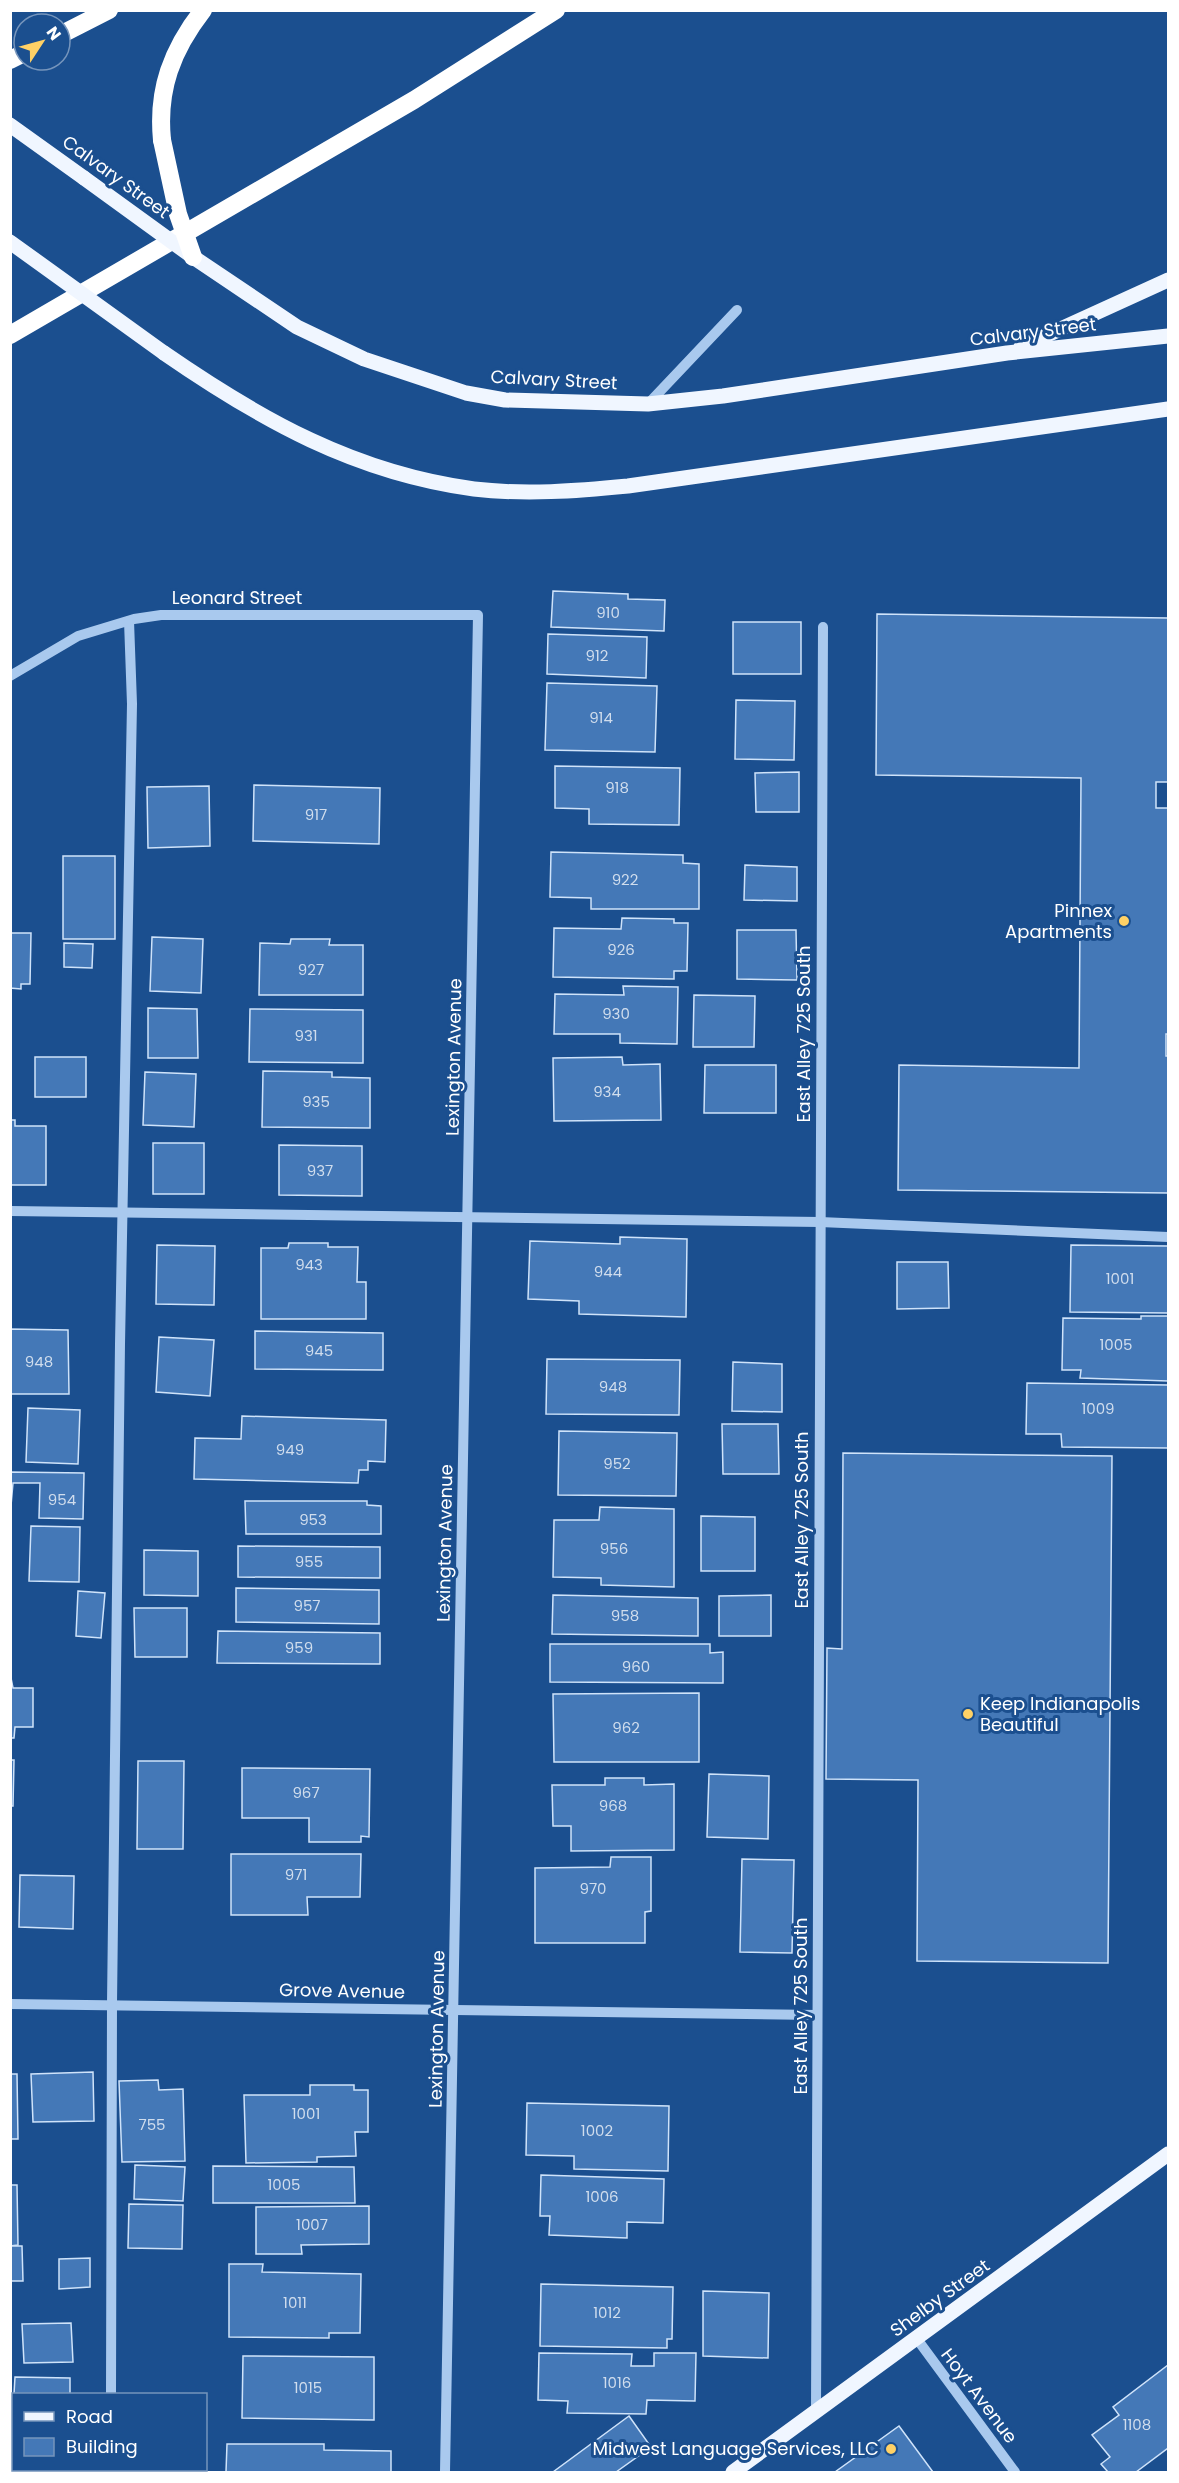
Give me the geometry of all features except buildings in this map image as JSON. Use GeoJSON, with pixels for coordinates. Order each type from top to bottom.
{"type":"FeatureCollection","features":[{"type":"Feature","properties":{"kind":"highway"},"geometry":{"type":"LineString","coordinates":[[72,29],[109,10]]}},
{"type":"Feature","properties":{"kind":"highway"},"geometry":{"type":"LineString","coordinates":[[193,256],[178,214],[162,140],[160,100],[184,34],[203,10]]}},
{"type":"Feature","properties":{"kind":"highway"},"geometry":{"type":"LineString","coordinates":[[10,335],[414,100],[556,10]]}},
{"type":"Feature","properties":{"kind":"main road","name":"Calvary Street"},"geometry":{"type":"LineString","coordinates":[[10,125],[258,303],[297,327],[364,358],[466,393],[551,403],[648,404],[723,396],[1007,353],[1168,336]]}},
{"type":"Feature","properties":{"kind":"main road"},"geometry":{"type":"LineString","coordinates":[[10,242],[164,353],[225,395],[271,422],[344,457],[435,482],[475,489],[573,491],[628,486],[1168,409]]}},
{"type":"Feature","properties":{"kind":"main road"},"geometry":{"type":"LineString","coordinates":[[1007,353],[1168,280]]}},
{"type":"Feature","properties":{"kind":"main road","name":"Shelby Street"},"geometry":{"type":"LineString","coordinates":[[733,2472],[917,2340],[1168,2154]]}},
{"type":"Feature","properties":{"kind":"street"},"geometry":{"type":"LineString","coordinates":[[648,404],[737,310]]}},
{"type":"Feature","properties":{"kind":"street","name":"Leonard Street"},"geometry":{"type":"LineString","coordinates":[[10,676],[78,636],[129,621],[174,614],[478,615]]}},
{"type":"Feature","properties":{"kind":"street","name":"Lexington Avenue"},"geometry":{"type":"LineString","coordinates":[[445,2472],[478,615]]}},
{"type":"Feature","properties":{"kind":"street"},"geometry":{"type":"LineString","coordinates":[[111,2393],[112,2004],[132,704],[129,621]]}},
{"type":"Feature","properties":{"kind":"street","name":"East Alley 725 South"},"geometry":{"type":"LineString","coordinates":[[816,2412],[823,627]]}},
{"type":"Feature","properties":{"kind":"street"},"geometry":{"type":"LineString","coordinates":[[10,1211],[820,1222],[1168,1237]]}},
{"type":"Feature","properties":{"kind":"street","name":"Grove Avenue"},"geometry":{"type":"LineString","coordinates":[[10,2004],[817,2015]]}},
{"type":"Feature","properties":{"kind":"street","name":"Hoyt Avenue"},"geometry":{"type":"LineString","coordinates":[[917,2340],[1015,2472]]}},
{"type":"Feature","properties":{"kind":"place","name":"Pinnex Apartments"},"geometry":{"type":"Point","coordinates":[1124,921]}},
{"type":"Feature","properties":{"kind":"place","name":"Keep Indianapolis Beautiful"},"geometry":{"type":"Point","coordinates":[968,1714]}},
{"type":"Feature","properties":{"kind":"place","name":"Midwest Language Services, LLC"},"geometry":{"type":"Point","coordinates":[891,2449]}}]}
